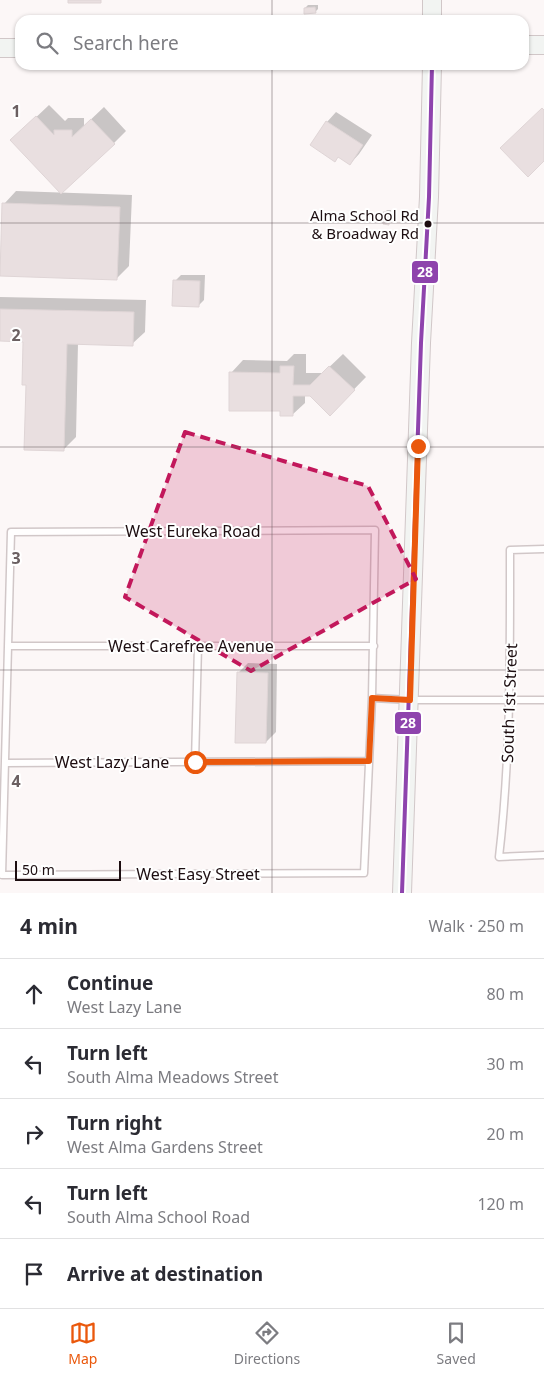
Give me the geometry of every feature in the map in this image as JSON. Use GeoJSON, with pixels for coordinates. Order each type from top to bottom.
{"type":"FeatureCollection","features":[{"type":"Feature","properties":{"kind":"main road"},"geometry":{"type":"LineString","coordinates":[[432,0],[432,15]]}},
{"type":"Feature","properties":{"kind":"main road"},"geometry":{"type":"LineString","coordinates":[[529,45],[544,45]]}},
{"type":"Feature","properties":{"kind":"main road"},"geometry":{"type":"LineString","coordinates":[[0,48],[15,48]]}},
{"type":"Feature","properties":{"kind":"main road"},"geometry":{"type":"LineString","coordinates":[[402,893],[421,342],[429,204],[432,70]]}},
{"type":"Feature","properties":{"kind":"lane","name":"West Eureka Road"},"geometry":{"type":"LineString","coordinates":[[8,646],[11,532],[376,530],[374,646]]}},
{"type":"Feature","properties":{"kind":"lane","name":"South 1st Street"},"geometry":{"type":"LineString","coordinates":[[544,549],[510,550],[510,700],[505,802],[498,857],[544,855]]}},
{"type":"Feature","properties":{"kind":"lane"},"geometry":{"type":"LineString","coordinates":[[5,763],[8,646]]}},
{"type":"Feature","properties":{"kind":"lane","name":"West Carefree Avenue"},"geometry":{"type":"LineString","coordinates":[[8,646],[374,646]]}},
{"type":"Feature","properties":{"kind":"lane"},"geometry":{"type":"LineString","coordinates":[[195,762],[198,646]]}},
{"type":"Feature","properties":{"kind":"lane"},"geometry":{"type":"LineString","coordinates":[[369,761],[374,646]]}},
{"type":"Feature","properties":{"kind":"lane"},"geometry":{"type":"LineString","coordinates":[[372,698],[410,700],[544,700]]}},
{"type":"Feature","properties":{"kind":"lane","name":"West Lazy Lane"},"geometry":{"type":"LineString","coordinates":[[5,763],[369,761]]}},
{"type":"Feature","properties":{"kind":"lane","name":"West Easy Street"},"geometry":{"type":"LineString","coordinates":[[5,763],[2,875],[364,873],[369,761]]}},
{"type":"Feature","properties":{"kind":"highlighted area"},"geometry":{"type":"Polygon","coordinates":[[[185,432],[368,486],[416,579],[251,671],[125,597],[185,432]]]}},
{"type":"Feature","properties":{"kind":"building"},"geometry":{"type":"Polygon","coordinates":[[[68,0],[101,0],[101,3],[68,3],[68,0]]]}},
{"type":"Feature","properties":{"kind":"building"},"geometry":{"type":"Polygon","coordinates":[[[315,7],[316,13],[304,14],[304,8],[315,7]]]}},
{"type":"Feature","properties":{"kind":"building"},"geometry":{"type":"Polygon","coordinates":[[[542,108],[544,110],[544,161],[528,177],[500,148],[542,108]]]}},
{"type":"Feature","properties":{"kind":"building"},"geometry":{"type":"Polygon","coordinates":[[[36,116],[54,135],[54,130],[72,130],[72,137],[91,119],[115,144],[61,194],[10,140],[36,116]]]}},
{"type":"Feature","properties":{"kind":"building"},"geometry":{"type":"Polygon","coordinates":[[[326,121],[363,145],[350,165],[338,157],[335,162],[310,145],[326,121]]]}},
{"type":"Feature","properties":{"kind":"building"},"geometry":{"type":"Polygon","coordinates":[[[2,203],[120,207],[117,280],[0,276],[2,203]]]}},
{"type":"Feature","properties":{"kind":"building"},"geometry":{"type":"Polygon","coordinates":[[[383,212],[389,212],[389,225],[383,224],[383,212]]]}},
{"type":"Feature","properties":{"kind":"building"},"geometry":{"type":"Polygon","coordinates":[[[173,280],[200,281],[199,307],[172,306],[173,280]]]}},
{"type":"Feature","properties":{"kind":"building"},"geometry":{"type":"Polygon","coordinates":[[[0,309],[134,312],[133,346],[67,344],[64,451],[24,450],[26,385],[22,385],[23,342],[0,341],[0,309]]]}},
{"type":"Feature","properties":{"kind":"building"},"geometry":{"type":"Polygon","coordinates":[[[280,366],[294,366],[293,385],[310,385],[329,366],[355,390],[330,416],[310,396],[293,396],[293,416],[280,416],[280,411],[229,411],[229,372],[280,373],[280,366]]]}},
{"type":"Feature","properties":{"kind":"building"},"geometry":{"type":"Polygon","coordinates":[[[237,672],[268,673],[266,743],[235,743],[237,672]]]}},
{"type":"Feature","properties":{"kind":"transit line","name":"28"},"geometry":{"type":"LineString","coordinates":[[402,893],[421,343],[429,197],[432,70]]}},
{"type":"Feature","properties":{"kind":"place","name":"Alma School Rd & Broadway Rd"},"geometry":{"type":"Point","coordinates":[428,224]}},
{"type":"Feature","properties":{"kind":"route"},"geometry":{"type":"LineString","coordinates":[[195,762],[369,761],[372,698],[410,700],[418,446]]}}]}
